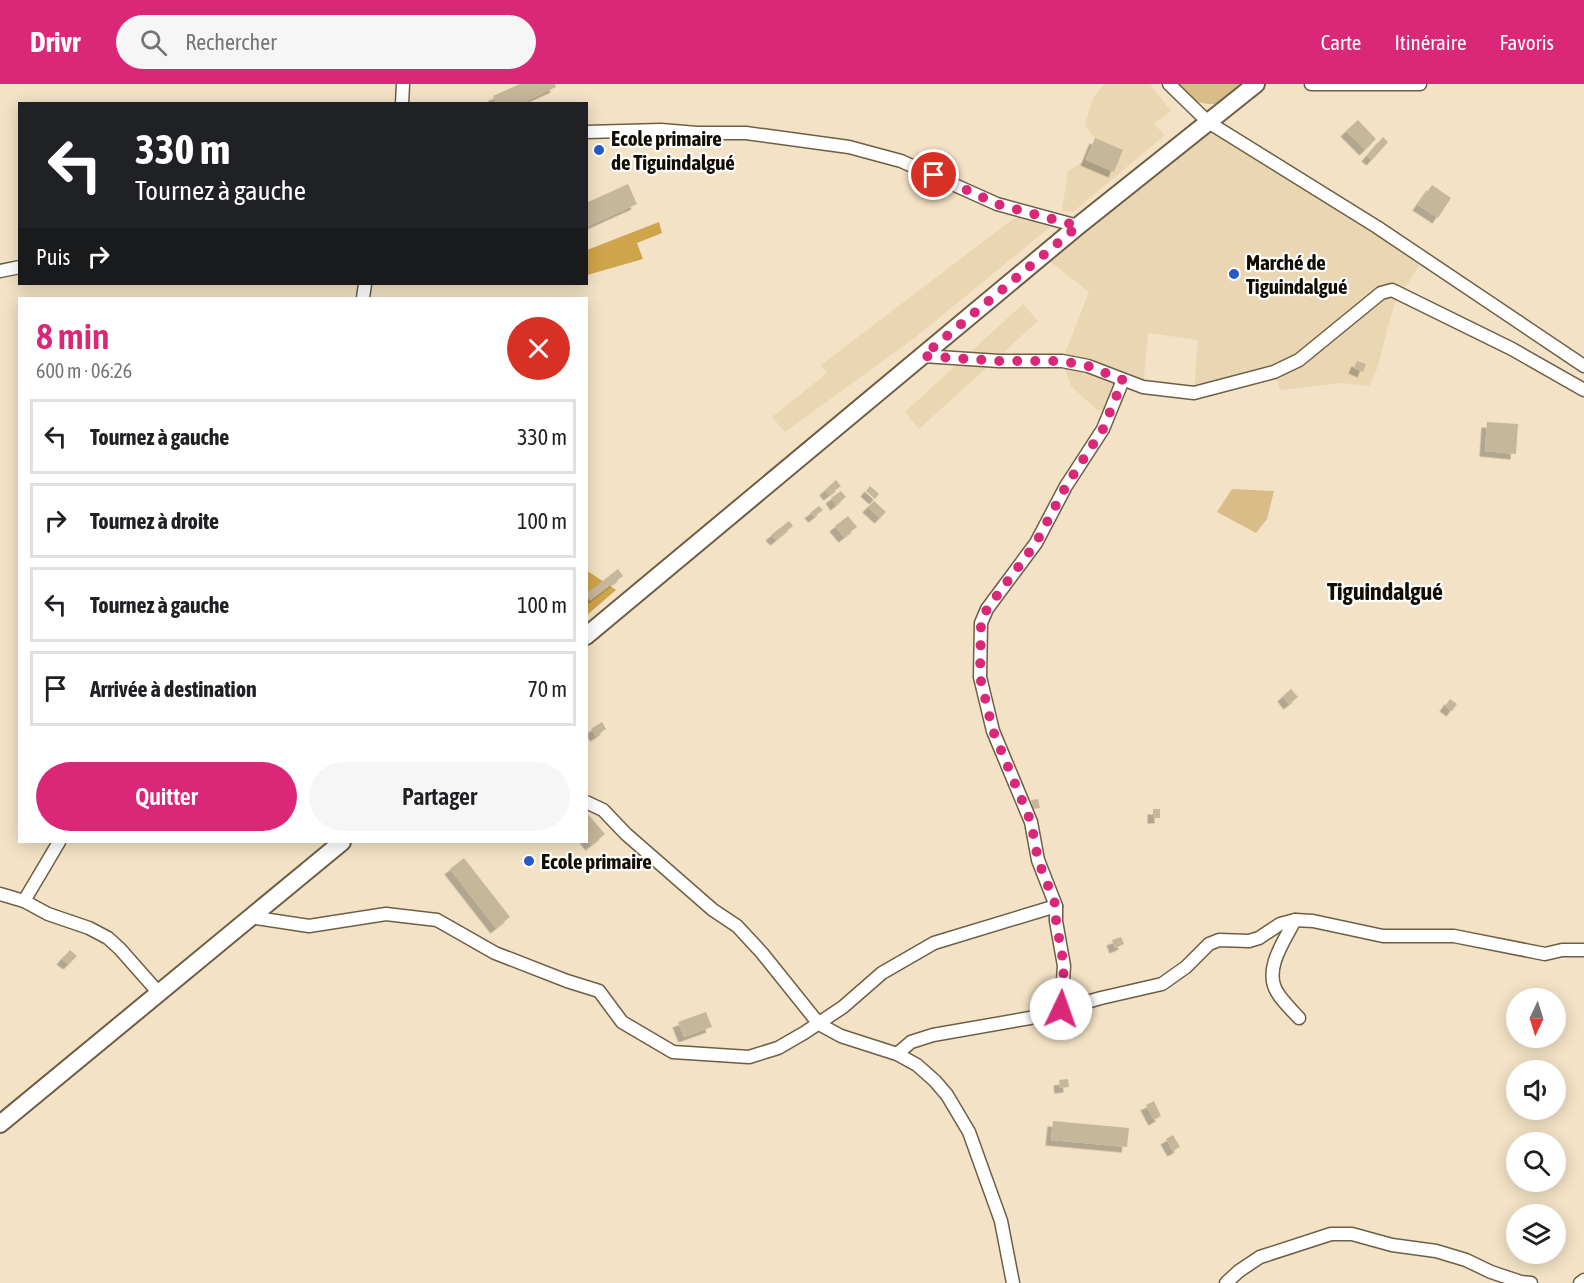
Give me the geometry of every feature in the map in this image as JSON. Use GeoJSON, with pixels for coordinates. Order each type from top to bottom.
{"type":"FeatureCollection","features":[{"type":"Feature","properties":{"kind":"street"},"geometry":{"type":"LineString","coordinates":[[402,102],[404,84]]}},
{"type":"Feature","properties":{"kind":"street"},"geometry":{"type":"LineString","coordinates":[[1169,84],[1208,122],[1387,233],[1584,366]]}},
{"type":"Feature","properties":{"kind":"street"},"geometry":{"type":"LineString","coordinates":[[588,634],[1078,226],[1256,84]]}},
{"type":"Feature","properties":{"kind":"street"},"geometry":{"type":"LineString","coordinates":[[1311,84],[1420,84]]}},
{"type":"Feature","properties":{"kind":"street"},"geometry":{"type":"LineString","coordinates":[[588,132],[661,130],[746,133],[849,147],[901,161],[997,204],[1078,226]]}},
{"type":"Feature","properties":{"kind":"street"},"geometry":{"type":"LineString","coordinates":[[0,272],[18,268]]}},
{"type":"Feature","properties":{"kind":"street"},"geometry":{"type":"LineString","coordinates":[[923,356],[999,361],[1062,361],[1088,366],[1143,387],[1194,393],[1274,372],[1299,360],[1381,293],[1392,290],[1512,348],[1584,390]]}},
{"type":"Feature","properties":{"kind":"street"},"geometry":{"type":"LineString","coordinates":[[1061,1009],[1064,966],[1056,921],[1056,906],[1038,860],[1031,822],[993,731],[980,677],[981,623],[987,609],[1036,543],[1066,486],[1103,429],[1123,380]]}},
{"type":"Feature","properties":{"kind":"street"},"geometry":{"type":"LineString","coordinates":[[588,803],[603,810],[626,834],[713,910],[736,926],[762,953],[819,1024],[841,1036],[897,1054],[917,1065],[935,1081],[947,1095],[969,1132],[1001,1221],[1013,1283]]}},
{"type":"Feature","properties":{"kind":"street"},"geometry":{"type":"LineString","coordinates":[[24,901],[58,843]]}},
{"type":"Feature","properties":{"kind":"street"},"geometry":{"type":"LineString","coordinates":[[0,1124],[341,843]]}},
{"type":"Feature","properties":{"kind":"street"},"geometry":{"type":"LineString","coordinates":[[0,894],[24,901],[48,914],[89,928],[108,939],[120,949],[158,992]]}},
{"type":"Feature","properties":{"kind":"street"},"geometry":{"type":"LineString","coordinates":[[250,917],[309,926],[386,914],[437,920],[495,953],[599,991],[622,1022],[673,1052],[749,1057],[778,1048],[819,1024],[882,974],[934,943],[1056,906]]}},
{"type":"Feature","properties":{"kind":"street"},"geometry":{"type":"LineString","coordinates":[[897,1054],[911,1042],[926,1037],[1030,1018],[1162,984],[1186,967],[1209,944],[1219,940],[1249,941],[1259,938],[1280,924],[1295,920],[1312,921],[1383,936],[1454,936],[1545,954],[1562,950],[1584,950]]}},
{"type":"Feature","properties":{"kind":"street"},"geometry":{"type":"LineString","coordinates":[[1295,920],[1274,961],[1274,983],[1277,992],[1299,1018]]}},
{"type":"Feature","properties":{"kind":"street"},"geometry":{"type":"LineString","coordinates":[[1226,1283],[1260,1257],[1331,1234],[1352,1234],[1392,1245],[1436,1251],[1466,1260],[1491,1272],[1531,1283]]}},
{"type":"Feature","properties":{"kind":"street"},"geometry":{"type":"LineString","coordinates":[[1580,1283],[1584,1280]]}},
{"type":"Feature","properties":{"kind":"shaded area"},"geometry":{"type":"Polygon","coordinates":[[[1105,84],[1150,84],[1171,111],[1154,124],[1165,135],[1073,212],[1062,211],[1068,171],[1086,160],[1095,138],[1085,125],[1093,98],[1105,84]]]}},
{"type":"Feature","properties":{"kind":"shaded area"},"geometry":{"type":"Polygon","coordinates":[[[1169,84],[1240,84],[1219,104],[1208,104],[1183,99],[1169,84]]]}},
{"type":"Feature","properties":{"kind":"shaded area"},"geometry":{"type":"Polygon","coordinates":[[[1208,122],[1424,258],[1394,305],[1377,369],[1369,386],[1342,383],[1280,390],[1274,372],[1194,393],[1198,340],[1148,333],[1143,387],[1123,380],[1118,411],[1097,410],[1071,386],[1062,361],[1089,292],[1043,256],[1208,122]]]}},
{"type":"Feature","properties":{"kind":"shaded area"},"geometry":{"type":"Polygon","coordinates":[[[1023,215],[1050,227],[917,336],[785,432],[772,417],[827,373],[821,365],[1013,219],[1023,215]]]}},
{"type":"Feature","properties":{"kind":"shaded area"},"geometry":{"type":"Polygon","coordinates":[[[659,222],[662,233],[637,243],[643,259],[588,275],[588,250],[659,222]]]}},
{"type":"Feature","properties":{"kind":"shaded area"},"geometry":{"type":"Polygon","coordinates":[[[1023,304],[1038,321],[919,429],[905,412],[1023,304]]]}},
{"type":"Feature","properties":{"kind":"shaded area"},"geometry":{"type":"Polygon","coordinates":[[[1232,489],[1274,491],[1267,519],[1256,533],[1217,512],[1232,489]]]}},
{"type":"Feature","properties":{"kind":"shaded area"},"geometry":{"type":"Polygon","coordinates":[[[588,571],[616,590],[588,614],[588,571]]]}},
{"type":"Feature","properties":{"kind":"building"},"geometry":{"type":"Polygon","coordinates":[[[520,84],[555,84],[556,87],[523,102],[496,102],[493,96],[520,84]]]}},
{"type":"Feature","properties":{"kind":"building"},"geometry":{"type":"Polygon","coordinates":[[[1358,120],[1376,139],[1365,150],[1346,131],[1358,120]]]}},
{"type":"Feature","properties":{"kind":"building"},"geometry":{"type":"Polygon","coordinates":[[[1383,137],[1388,142],[1372,160],[1367,156],[1383,137]]]}},
{"type":"Feature","properties":{"kind":"building"},"geometry":{"type":"Polygon","coordinates":[[[1095,138],[1123,150],[1114,172],[1086,160],[1095,138]]]}},
{"type":"Feature","properties":{"kind":"building"},"geometry":{"type":"Polygon","coordinates":[[[628,184],[637,204],[588,226],[588,202],[628,184]]]}},
{"type":"Feature","properties":{"kind":"building"},"geometry":{"type":"Polygon","coordinates":[[[1432,185],[1451,198],[1438,218],[1418,205],[1432,185]]]}},
{"type":"Feature","properties":{"kind":"building"},"geometry":{"type":"Polygon","coordinates":[[[1357,361],[1366,364],[1363,372],[1354,368],[1357,361]]]}},
{"type":"Feature","properties":{"kind":"building"},"geometry":{"type":"Polygon","coordinates":[[[1487,422],[1518,424],[1516,454],[1485,451],[1487,422]]]}},
{"type":"Feature","properties":{"kind":"building"},"geometry":{"type":"Polygon","coordinates":[[[836,480],[841,486],[829,495],[825,490],[836,480]]]}},
{"type":"Feature","properties":{"kind":"building"},"geometry":{"type":"Polygon","coordinates":[[[870,486],[879,494],[875,499],[866,491],[870,486]]]}},
{"type":"Feature","properties":{"kind":"building"},"geometry":{"type":"Polygon","coordinates":[[[841,491],[846,497],[836,505],[831,498],[841,491]]]}},
{"type":"Feature","properties":{"kind":"building"},"geometry":{"type":"Polygon","coordinates":[[[874,501],[886,512],[880,518],[868,507],[874,501]]]}},
{"type":"Feature","properties":{"kind":"building"},"geometry":{"type":"Polygon","coordinates":[[[819,506],[823,510],[814,517],[810,513],[819,506]]]}},
{"type":"Feature","properties":{"kind":"building"},"geometry":{"type":"Polygon","coordinates":[[[848,516],[857,527],[844,537],[835,526],[848,516]]]}},
{"type":"Feature","properties":{"kind":"building"},"geometry":{"type":"Polygon","coordinates":[[[789,521],[793,526],[776,540],[771,535],[789,521]]]}},
{"type":"Feature","properties":{"kind":"building"},"geometry":{"type":"Polygon","coordinates":[[[618,569],[623,576],[590,601],[588,592],[618,569]]]}},
{"type":"Feature","properties":{"kind":"building"},"geometry":{"type":"Polygon","coordinates":[[[1291,689],[1298,697],[1289,704],[1283,696],[1291,689]]]}},
{"type":"Feature","properties":{"kind":"building"},"geometry":{"type":"Polygon","coordinates":[[[1450,699],[1457,704],[1452,711],[1445,706],[1450,699]]]}},
{"type":"Feature","properties":{"kind":"building"},"geometry":{"type":"Polygon","coordinates":[[[602,722],[606,729],[596,736],[591,729],[602,722]]]}},
{"type":"Feature","properties":{"kind":"building"},"geometry":{"type":"Polygon","coordinates":[[[1038,799],[1040,808],[1033,809],[1031,800],[1038,799]]]}},
{"type":"Feature","properties":{"kind":"building"},"geometry":{"type":"Polygon","coordinates":[[[1153,809],[1160,809],[1160,818],[1153,818],[1153,809]]]}},
{"type":"Feature","properties":{"kind":"building"},"geometry":{"type":"Polygon","coordinates":[[[588,814],[605,834],[591,845],[588,841],[588,814]]]}},
{"type":"Feature","properties":{"kind":"building"},"geometry":{"type":"Polygon","coordinates":[[[464,858],[510,917],[496,928],[450,869],[464,858]]]}},
{"type":"Feature","properties":{"kind":"building"},"geometry":{"type":"Polygon","coordinates":[[[1121,937],[1124,944],[1115,948],[1112,940],[1121,937]]]}},
{"type":"Feature","properties":{"kind":"building"},"geometry":{"type":"Polygon","coordinates":[[[70,950],[77,956],[69,964],[62,959],[70,950]]]}},
{"type":"Feature","properties":{"kind":"building"},"geometry":{"type":"Polygon","coordinates":[[[706,1012],[712,1027],[684,1037],[678,1022],[706,1012]]]}},
{"type":"Feature","properties":{"kind":"building"},"geometry":{"type":"Polygon","coordinates":[[[1068,1079],[1069,1087],[1060,1088],[1059,1080],[1068,1079]]]}},
{"type":"Feature","properties":{"kind":"building"},"geometry":{"type":"Polygon","coordinates":[[[1154,1101],[1161,1116],[1154,1120],[1146,1105],[1154,1101]]]}},
{"type":"Feature","properties":{"kind":"building"},"geometry":{"type":"Polygon","coordinates":[[[1053,1121],[1129,1128],[1127,1147],[1051,1140],[1053,1121]]]}},
{"type":"Feature","properties":{"kind":"building"},"geometry":{"type":"Polygon","coordinates":[[[1173,1135],[1180,1147],[1173,1151],[1166,1139],[1173,1135]]]}},
{"type":"Feature","properties":{"kind":"place","name":"Ecole primaire de Tiguindalgué"},"geometry":{"type":"Point","coordinates":[599,150]}},
{"type":"Feature","properties":{"kind":"place","name":"Marché de Tiguindalgué"},"geometry":{"type":"Point","coordinates":[1234,274]}},
{"type":"Feature","properties":{"kind":"place","name":"Ecole primaire"},"geometry":{"type":"Point","coordinates":[529,861]}},
{"type":"Feature","properties":{"kind":"district","name":"Tiguindalgué"},"geometry":{"type":"Point","coordinates":[1385,591]}},
{"type":"Feature","properties":{"kind":"route"},"geometry":{"type":"LineString","coordinates":[[934,175],[997,204],[1078,226],[923,356],[999,361],[1062,361],[1088,366],[1123,380],[1103,429],[1066,486],[1036,543],[987,609],[981,623],[980,677],[993,731],[1031,822],[1038,860],[1056,906],[1056,921],[1064,966],[1061,1009]]}}]}
